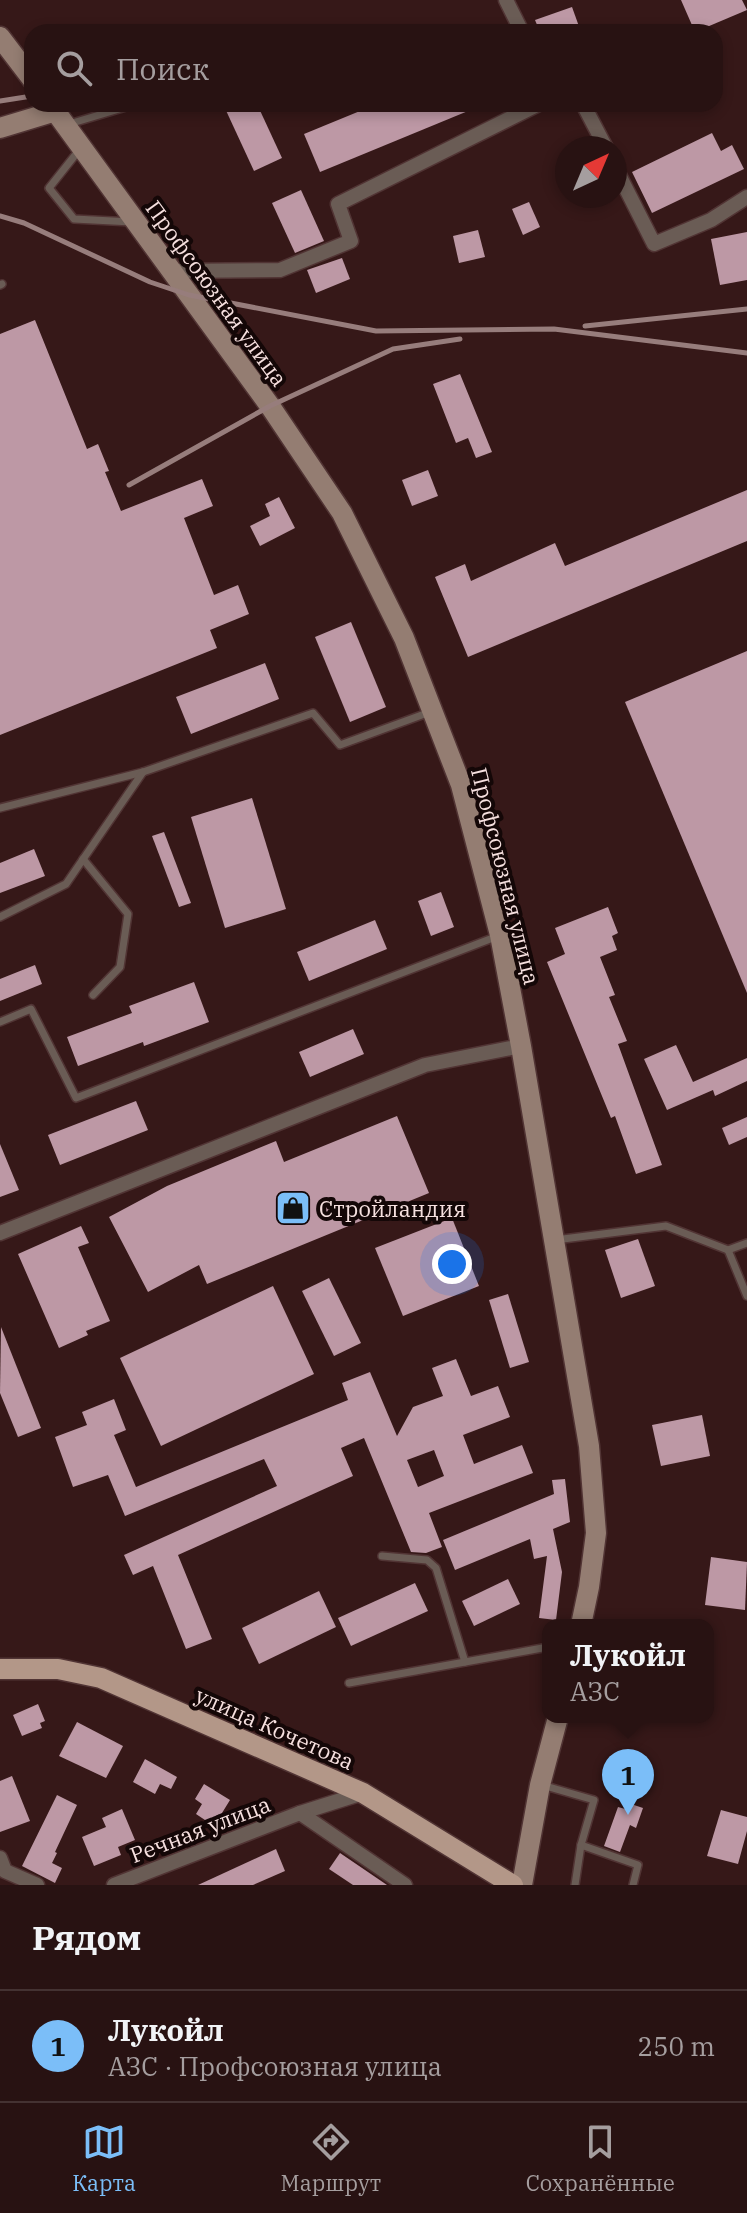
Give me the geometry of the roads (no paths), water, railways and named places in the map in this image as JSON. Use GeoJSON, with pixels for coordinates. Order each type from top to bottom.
{"type":"FeatureCollection","features":[{"type":"Feature","properties":{"kind":"main road"},"geometry":{"type":"LineString","coordinates":[[0,37],[24,63]]}},
{"type":"Feature","properties":{"kind":"main road"},"geometry":{"type":"LineString","coordinates":[[0,128],[57,113]]}},
{"type":"Feature","properties":{"kind":"main road","name":"Профсоюзная улица"},"geometry":{"type":"LineString","coordinates":[[57,113],[270,406],[342,513],[404,638],[461,785],[500,935],[589,1446],[596,1533],[582,1619]]}},
{"type":"Feature","properties":{"kind":"main road","name":"улица Кочетова"},"geometry":{"type":"LineString","coordinates":[[0,1669],[58,1669],[101,1678],[363,1793],[513,1885]]}},
{"type":"Feature","properties":{"kind":"main road"},"geometry":{"type":"LineString","coordinates":[[522,1885],[540,1785],[556,1723]]}},
{"type":"Feature","properties":{"kind":"street"},"geometry":{"type":"LineString","coordinates":[[506,0],[518,24]]}},
{"type":"Feature","properties":{"kind":"street"},"geometry":{"type":"LineString","coordinates":[[172,271],[280,270],[351,241],[338,204],[523,112]]}},
{"type":"Feature","properties":{"kind":"street"},"geometry":{"type":"LineString","coordinates":[[587,112],[600,136]]}},
{"type":"Feature","properties":{"kind":"street"},"geometry":{"type":"LineString","coordinates":[[627,191],[654,244],[711,220],[747,197]]}},
{"type":"Feature","properties":{"kind":"street"},"geometry":{"type":"LineString","coordinates":[[0,1233],[425,1065],[521,1046]]}},
{"type":"Feature","properties":{"kind":"street","name":"Речная улица"},"geometry":{"type":"LineString","coordinates":[[114,1885],[300,1813],[363,1793]]}},
{"type":"Feature","properties":{"kind":"street","name":"Речная улица"},"geometry":{"type":"LineString","coordinates":[[300,1813],[405,1885]]}},
{"type":"Feature","properties":{"kind":"street"},"geometry":{"type":"LineString","coordinates":[[2,1870],[37,1885]]}},
{"type":"Feature","properties":{"kind":"lane"},"geometry":{"type":"LineString","coordinates":[[82,147],[49,188],[74,219],[136,222]]}},
{"type":"Feature","properties":{"kind":"lane"},"geometry":{"type":"LineString","coordinates":[[0,808],[143,772],[313,713],[340,745],[432,711]]}},
{"type":"Feature","properties":{"kind":"lane"},"geometry":{"type":"LineString","coordinates":[[0,917],[66,884],[143,772]]}},
{"type":"Feature","properties":{"kind":"lane"},"geometry":{"type":"LineString","coordinates":[[83,859],[128,914],[120,967],[93,995]]}},
{"type":"Feature","properties":{"kind":"lane"},"geometry":{"type":"LineString","coordinates":[[0,1022],[31,1009],[76,1098],[500,935]]}},
{"type":"Feature","properties":{"kind":"lane"},"geometry":{"type":"LineString","coordinates":[[553,1240],[666,1226],[728,1250],[747,1243]]}},
{"type":"Feature","properties":{"kind":"lane"},"geometry":{"type":"LineString","coordinates":[[728,1250],[747,1296]]}},
{"type":"Feature","properties":{"kind":"lane"},"geometry":{"type":"LineString","coordinates":[[382,1556],[427,1560],[436,1568],[465,1662]]}},
{"type":"Feature","properties":{"kind":"lane"},"geometry":{"type":"LineString","coordinates":[[349,1683],[542,1648]]}},
{"type":"Feature","properties":{"kind":"lane"},"geometry":{"type":"LineString","coordinates":[[540,1785],[594,1800],[581,1845],[575,1885]]}},
{"type":"Feature","properties":{"kind":"lane"},"geometry":{"type":"LineString","coordinates":[[581,1845],[638,1865],[633,1885]]}},
{"type":"Feature","properties":{"kind":"railway"},"geometry":{"type":"LineString","coordinates":[[0,101],[24,97]]}},
{"type":"Feature","properties":{"kind":"railway"},"geometry":{"type":"LineString","coordinates":[[0,216],[24,223],[150,282],[189,295],[376,331],[554,329],[747,353]]}},
{"type":"Feature","properties":{"kind":"railway"},"geometry":{"type":"LineString","coordinates":[[585,326],[747,309]]}},
{"type":"Feature","properties":{"kind":"railway"},"geometry":{"type":"LineString","coordinates":[[129,485],[270,406],[393,349],[460,339]]}},
{"type":"Feature","properties":{"kind":"place","name":"Стройландия"},"geometry":{"type":"Point","coordinates":[293,1208]}},
{"type":"Feature","properties":{"kind":"place","name":"Лукойл"},"geometry":{"type":"Point","coordinates":[628,1815]}}]}
